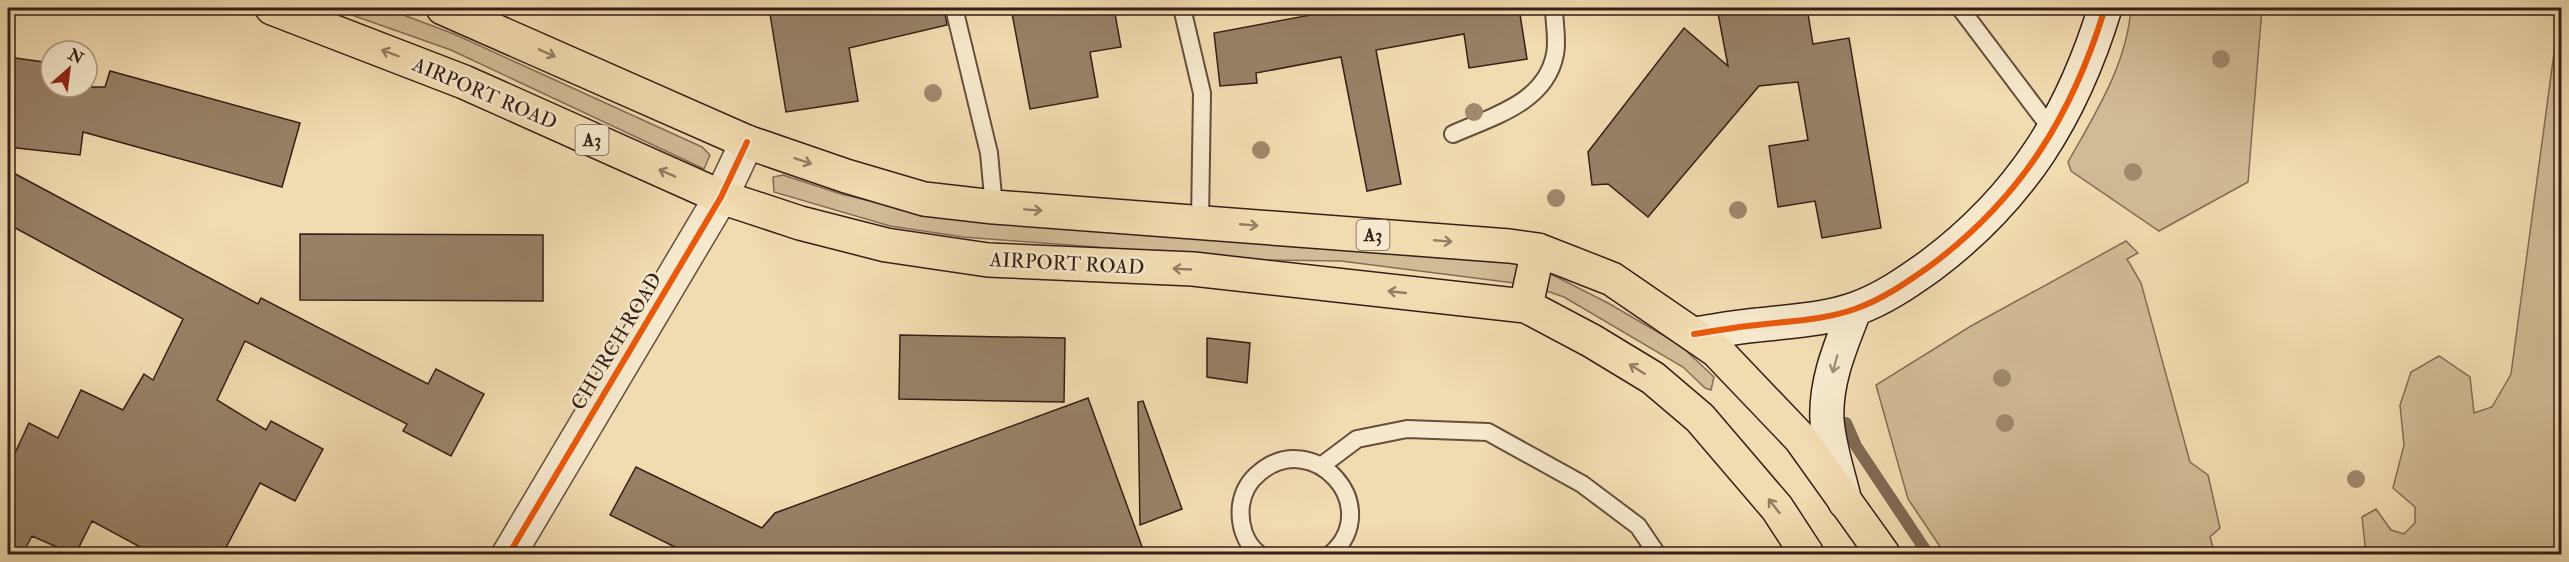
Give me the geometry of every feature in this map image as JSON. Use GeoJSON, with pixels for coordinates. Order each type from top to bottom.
{"type":"FeatureCollection","features":[{"type":"Feature","properties":{"kind":"highway","name":"AIRPORT ROAD"},"geometry":{"type":"LineString","coordinates":[[272,8],[464,82],[721,197],[800,223],[886,245],[988,260],[1193,270],[1526,306],[1592,341],[1653,378],[1700,418],[1777,508],[1807,555]]}},
{"type":"Feature","properties":{"kind":"highway","name":"A3"},"geometry":{"type":"LineString","coordinates":[[443,8],[747,142],[846,176],[924,199],[994,207],[1200,221],[1538,250],[1612,279],[1717,351],[1800,438],[1882,555]]}},
{"type":"Feature","properties":{"kind":"highway"},"geometry":{"type":"LineString","coordinates":[[1526,306],[1538,250]]}},
{"type":"Feature","properties":{"kind":"street"},"geometry":{"type":"LineString","coordinates":[[1694,334],[1818,318],[1855,309],[1897,290],[1949,251],[1990,215],[2027,172],[2075,88],[2105,8]]}},
{"type":"Feature","properties":{"kind":"street","name":"CHURCH ROAD"},"geometry":{"type":"LineString","coordinates":[[508,555],[721,197],[747,142]]}},
{"type":"Feature","properties":{"kind":"street"},"geometry":{"type":"LineString","coordinates":[[1846,503],[1830,439],[1828,399],[1836,356],[1855,309]]}},
{"type":"Feature","properties":{"kind":"lane"},"geometry":{"type":"LineString","coordinates":[[954,8],[989,153],[994,207]]}},
{"type":"Feature","properties":{"kind":"lane"},"geometry":{"type":"LineString","coordinates":[[1182,8],[1202,93],[1200,221]]}},
{"type":"Feature","properties":{"kind":"lane"},"geometry":{"type":"LineString","coordinates":[[1453,134],[1528,100],[1544,79],[1556,55],[1554,8]]}},
{"type":"Feature","properties":{"kind":"lane"},"geometry":{"type":"LineString","coordinates":[[1960,8],[2052,130]]}},
{"type":"Feature","properties":{"kind":"lane"},"geometry":{"type":"LineString","coordinates":[[1321,466],[1357,439],[1407,429],[1488,432],[1582,484],[1638,526],[1657,555]]}},
{"type":"Feature","properties":{"kind":"lane"},"geometry":{"type":"LineString","coordinates":[[1259,555],[1244,534],[1240,515],[1242,496],[1252,480],[1266,467],[1284,460],[1303,460],[1321,466],[1336,478],[1346,494],[1351,513],[1348,531],[1331,555]]}},
{"type":"Feature","properties":{"kind":"shaded area"},"geometry":{"type":"Polygon","coordinates":[[[332,8],[385,8],[454,34],[702,147],[710,155],[704,169],[451,50],[332,8]]]}},
{"type":"Feature","properties":{"kind":"shaded area"},"geometry":{"type":"Polygon","coordinates":[[[2131,8],[2262,8],[2248,182],[2159,231],[2071,171],[2068,162],[2099,107],[2116,69],[2128,29],[2131,8]]]}},
{"type":"Feature","properties":{"kind":"shaded area"},"geometry":{"type":"Polygon","coordinates":[[[2560,8],[2561,554],[2366,554],[2362,517],[2376,509],[2391,530],[2404,534],[2415,523],[2415,507],[2393,488],[2404,445],[2400,405],[2411,372],[2439,356],[2470,377],[2474,413],[2492,407],[2511,374],[2560,8]]]}},
{"type":"Feature","properties":{"kind":"shaded area"},"geometry":{"type":"Polygon","coordinates":[[[783,175],[841,194],[916,212],[1377,246],[1533,265],[1608,303],[1680,345],[1714,377],[1711,390],[1705,388],[1683,367],[1564,297],[1529,285],[1341,261],[1268,260],[963,237],[890,226],[774,192],[773,177],[783,175]]]}},
{"type":"Feature","properties":{"kind":"shaded area"},"geometry":{"type":"Polygon","coordinates":[[[2126,241],[2138,253],[2127,259],[2141,283],[2190,462],[2208,475],[2220,528],[2210,537],[2215,554],[1945,554],[1908,499],[1876,385],[1971,326],[2126,241]]]}},
{"type":"Feature","properties":{"kind":"building"},"geometry":{"type":"Polygon","coordinates":[[[769,8],[944,8],[947,25],[849,48],[858,101],[786,112],[769,8]]]}},
{"type":"Feature","properties":{"kind":"building"},"geometry":{"type":"Polygon","coordinates":[[[1011,8],[1114,8],[1121,47],[1090,52],[1098,97],[1030,109],[1011,8]]]}},
{"type":"Feature","properties":{"kind":"building"},"geometry":{"type":"Polygon","coordinates":[[[1310,8],[1519,8],[1527,59],[1469,68],[1464,34],[1376,50],[1401,184],[1367,191],[1341,57],[1256,73],[1257,83],[1220,86],[1214,33],[1311,15],[1310,8]]]}},
{"type":"Feature","properties":{"kind":"building"},"geometry":{"type":"Polygon","coordinates":[[[1717,8],[1807,8],[1813,44],[1849,38],[1881,228],[1822,238],[1815,201],[1778,207],[1769,146],[1808,140],[1798,82],[1759,86],[1648,217],[1608,184],[1592,185],[1588,152],[1684,28],[1728,66],[1717,8]]]}},
{"type":"Feature","properties":{"kind":"building"},"geometry":{"type":"Polygon","coordinates":[[[8,57],[39,61],[39,99],[99,99],[99,87],[105,87],[110,71],[300,123],[282,187],[83,132],[80,155],[8,147],[8,57]]]}},
{"type":"Feature","properties":{"kind":"building"},"geometry":{"type":"Polygon","coordinates":[[[8,170],[258,304],[261,298],[428,384],[436,369],[484,394],[451,456],[403,431],[407,424],[245,341],[217,400],[266,430],[271,421],[323,449],[295,501],[260,483],[222,555],[155,555],[92,521],[75,555],[32,536],[22,555],[8,555],[8,468],[29,423],[58,438],[81,390],[123,410],[144,374],[153,380],[183,319],[8,224],[8,170]]]}},
{"type":"Feature","properties":{"kind":"building"},"geometry":{"type":"Polygon","coordinates":[[[300,234],[543,235],[543,301],[300,300],[300,234]]]}},
{"type":"Feature","properties":{"kind":"building"},"geometry":{"type":"Polygon","coordinates":[[[900,335],[1065,338],[1064,402],[899,399],[900,335]]]}},
{"type":"Feature","properties":{"kind":"building"},"geometry":{"type":"Polygon","coordinates":[[[1207,338],[1250,343],[1247,383],[1207,377],[1207,338]]]}},
{"type":"Feature","properties":{"kind":"building"},"geometry":{"type":"Polygon","coordinates":[[[1088,398],[1145,555],[691,555],[610,515],[636,467],[762,528],[775,513],[1088,398]]]}},
{"type":"Feature","properties":{"kind":"building"},"geometry":{"type":"Polygon","coordinates":[[[1143,401],[1182,509],[1140,525],[1138,402],[1143,401]]]}},
{"type":"Feature","properties":{"kind":"waterway"},"geometry":{"type":"LineString","coordinates":[[1846,423],[1856,446],[1928,554]]}},
{"type":"Feature","properties":{"kind":"cycle path"},"geometry":{"type":"LineString","coordinates":[[1694,334],[1807,320],[1843,313],[1885,295],[1930,266],[1991,212],[2017,183],[2039,152],[2077,84],[2105,8]]}},
{"type":"Feature","properties":{"kind":"cycle path"},"geometry":{"type":"LineString","coordinates":[[509,554],[721,197],[747,142]]}}]}
